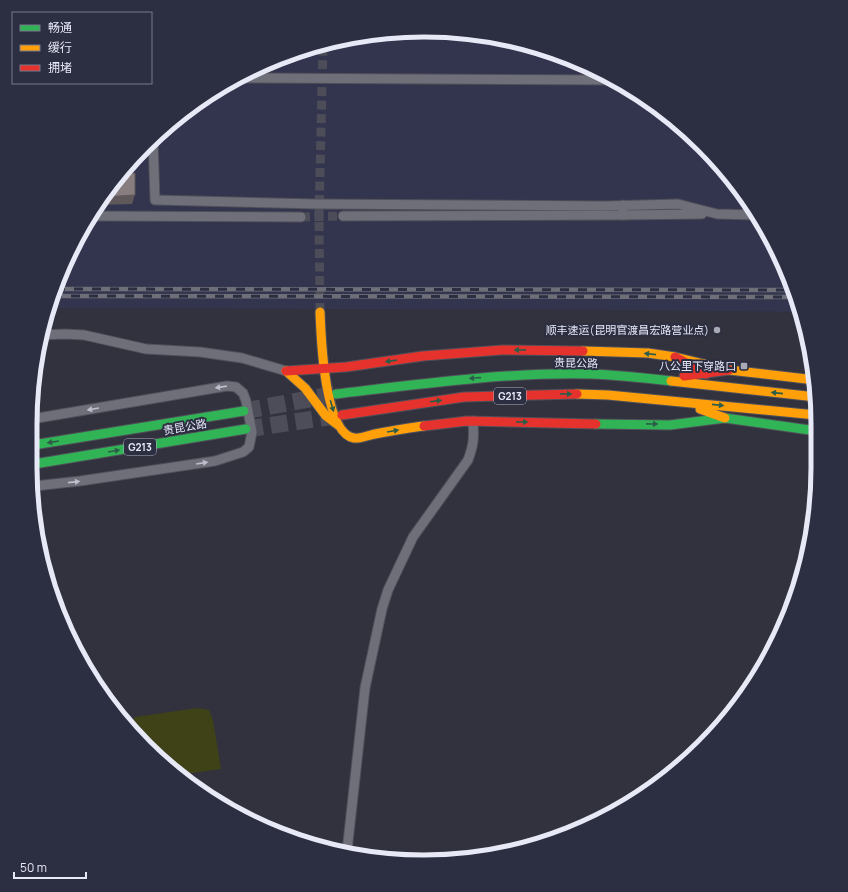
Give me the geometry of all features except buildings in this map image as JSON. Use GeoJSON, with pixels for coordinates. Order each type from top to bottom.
{"type":"FeatureCollection","features":[{"type":"Feature","properties":{"kind":"main road"},"geometry":{"type":"LineString","coordinates":[[320,312],[320,338],[323,368],[338,425]]}},
{"type":"Feature","properties":{"kind":"main road"},"geometry":{"type":"LineString","coordinates":[[286,371],[346,367],[423,356],[502,350],[586,350],[648,353],[675,357],[729,370],[808,379]]}},
{"type":"Feature","properties":{"kind":"main road"},"geometry":{"type":"LineString","coordinates":[[675,357],[735,388]]}},
{"type":"Feature","properties":{"kind":"main road"},"geometry":{"type":"LineString","coordinates":[[654,379],[729,370]]}},
{"type":"Feature","properties":{"kind":"main road"},"geometry":{"type":"LineString","coordinates":[[286,371],[305,388],[326,416],[338,425],[345,435],[354,438],[395,430],[473,421],[670,425],[726,418]]}},
{"type":"Feature","properties":{"kind":"main road","name":"贵昆公路"},"geometry":{"type":"LineString","coordinates":[[336,394],[462,379],[590,374],[654,379],[810,396]]}},
{"type":"Feature","properties":{"kind":"main road","name":"G213"},"geometry":{"type":"LineString","coordinates":[[342,415],[464,397],[566,394],[608,395],[680,401],[811,414]]}},
{"type":"Feature","properties":{"kind":"main road"},"geometry":{"type":"LineString","coordinates":[[680,401],[726,418],[811,430]]}},
{"type":"Feature","properties":{"kind":"main road","name":"贵昆公路"},"geometry":{"type":"LineString","coordinates":[[37,444],[244,411]]}},
{"type":"Feature","properties":{"kind":"main road","name":"贵昆公路"},"geometry":{"type":"LineString","coordinates":[[37,464],[246,429]]}},
{"type":"Feature","properties":{"kind":"street"},"geometry":{"type":"LineString","coordinates":[[251,78],[601,80]]}},
{"type":"Feature","properties":{"kind":"street"},"geometry":{"type":"LineString","coordinates":[[153,147],[155,216]]}},
{"type":"Feature","properties":{"kind":"street"},"geometry":{"type":"LineString","coordinates":[[155,200],[623,210]]}},
{"type":"Feature","properties":{"kind":"street"},"geometry":{"type":"LineString","coordinates":[[343,216],[623,210],[678,204],[717,214],[749,215]]}},
{"type":"Feature","properties":{"kind":"street"},"geometry":{"type":"LineString","coordinates":[[98,216],[301,217]]}},
{"type":"Feature","properties":{"kind":"street"},"geometry":{"type":"LineString","coordinates":[[47,335],[84,335],[146,349],[200,352],[242,358],[286,371]]}},
{"type":"Feature","properties":{"kind":"street"},"geometry":{"type":"LineString","coordinates":[[37,418],[226,386],[236,387],[243,393],[252,432],[250,447],[243,452],[215,461],[38,486]]}},
{"type":"Feature","properties":{"kind":"street"},"geometry":{"type":"LineString","coordinates":[[347,848],[364,688],[382,609],[388,590],[413,537],[468,460],[474,442],[473,421]]}},
{"type":"Feature","properties":{"kind":"shaded area"},"geometry":{"type":"Polygon","coordinates":[[[424,37],[475,40],[499,44],[524,50],[572,66],[618,89],[660,117],[698,150],[731,188],[746,209],[782,276],[794,312],[55,308],[66,276],[89,230],[102,209],[117,188],[150,150],[188,117],[231,89],[276,66],[324,50],[349,44],[373,40],[424,37]]]}},
{"type":"Feature","properties":{"kind":"green space"},"geometry":{"type":"Polygon","coordinates":[[[197,708],[209,710],[213,720],[221,769],[187,774],[150,742],[133,722],[135,717],[197,708]]]}},
{"type":"Feature","properties":{"kind":"tunnel"},"geometry":{"type":"LineString","coordinates":[[320,312],[319,217],[323,50]]}},
{"type":"Feature","properties":{"kind":"tunnel"},"geometry":{"type":"LineString","coordinates":[[301,217],[343,216]]}},
{"type":"Feature","properties":{"kind":"tunnel"},"geometry":{"type":"LineString","coordinates":[[244,411],[336,394]]}},
{"type":"Feature","properties":{"kind":"tunnel"},"geometry":{"type":"LineString","coordinates":[[246,429],[342,415]]}},
{"type":"Feature","properties":{"kind":"railway"},"geometry":{"type":"LineString","coordinates":[[62,289],[787,290]]}},
{"type":"Feature","properties":{"kind":"railway"},"geometry":{"type":"LineString","coordinates":[[59,296],[789,297]]}},
{"type":"Feature","properties":{"kind":"traffic: fast"},"geometry":{"type":"LineString","coordinates":[[336,394],[399,386],[526,375],[590,374],[671,381]]}},
{"type":"Feature","properties":{"kind":"traffic: fast"},"geometry":{"type":"LineString","coordinates":[[37,444],[244,411]]}},
{"type":"Feature","properties":{"kind":"traffic: fast"},"geometry":{"type":"LineString","coordinates":[[596,424],[670,425],[725,418],[811,430]]}},
{"type":"Feature","properties":{"kind":"traffic: fast"},"geometry":{"type":"LineString","coordinates":[[37,464],[246,429]]}},
{"type":"Feature","properties":{"kind":"traffic: slow"},"geometry":{"type":"LineString","coordinates":[[320,312],[326,382],[330,402],[336,420],[344,432],[356,438],[424,426]]}},
{"type":"Feature","properties":{"kind":"traffic: slow"},"geometry":{"type":"LineString","coordinates":[[583,351],[648,353],[675,357],[729,370],[808,379]]}},
{"type":"Feature","properties":{"kind":"traffic: slow"},"geometry":{"type":"LineString","coordinates":[[286,371],[305,388],[326,416],[338,425]]}},
{"type":"Feature","properties":{"kind":"traffic: slow"},"geometry":{"type":"LineString","coordinates":[[671,381],[810,396]]}},
{"type":"Feature","properties":{"kind":"traffic: slow"},"geometry":{"type":"LineString","coordinates":[[577,394],[608,395],[811,414]]}},
{"type":"Feature","properties":{"kind":"traffic: slow"},"geometry":{"type":"LineString","coordinates":[[700,409],[725,418]]}},
{"type":"Feature","properties":{"kind":"traffic: jam"},"geometry":{"type":"LineString","coordinates":[[286,371],[346,367],[423,356],[502,350],[583,351]]}},
{"type":"Feature","properties":{"kind":"traffic: jam"},"geometry":{"type":"LineString","coordinates":[[675,357],[706,374]]}},
{"type":"Feature","properties":{"kind":"traffic: jam"},"geometry":{"type":"LineString","coordinates":[[684,376],[729,370]]}},
{"type":"Feature","properties":{"kind":"traffic: jam"},"geometry":{"type":"LineString","coordinates":[[342,415],[464,397],[577,394]]}},
{"type":"Feature","properties":{"kind":"traffic: jam"},"geometry":{"type":"LineString","coordinates":[[424,426],[467,421],[596,424]]}},
{"type":"Feature","properties":{"kind":"place","name":"顺丰速运(昆明官渡昌宏路营业点)"},"geometry":{"type":"Point","coordinates":[717,330]}},
{"type":"Feature","properties":{"kind":"place","name":"八公里下穿路口"},"geometry":{"type":"Point","coordinates":[744,366]}}]}
